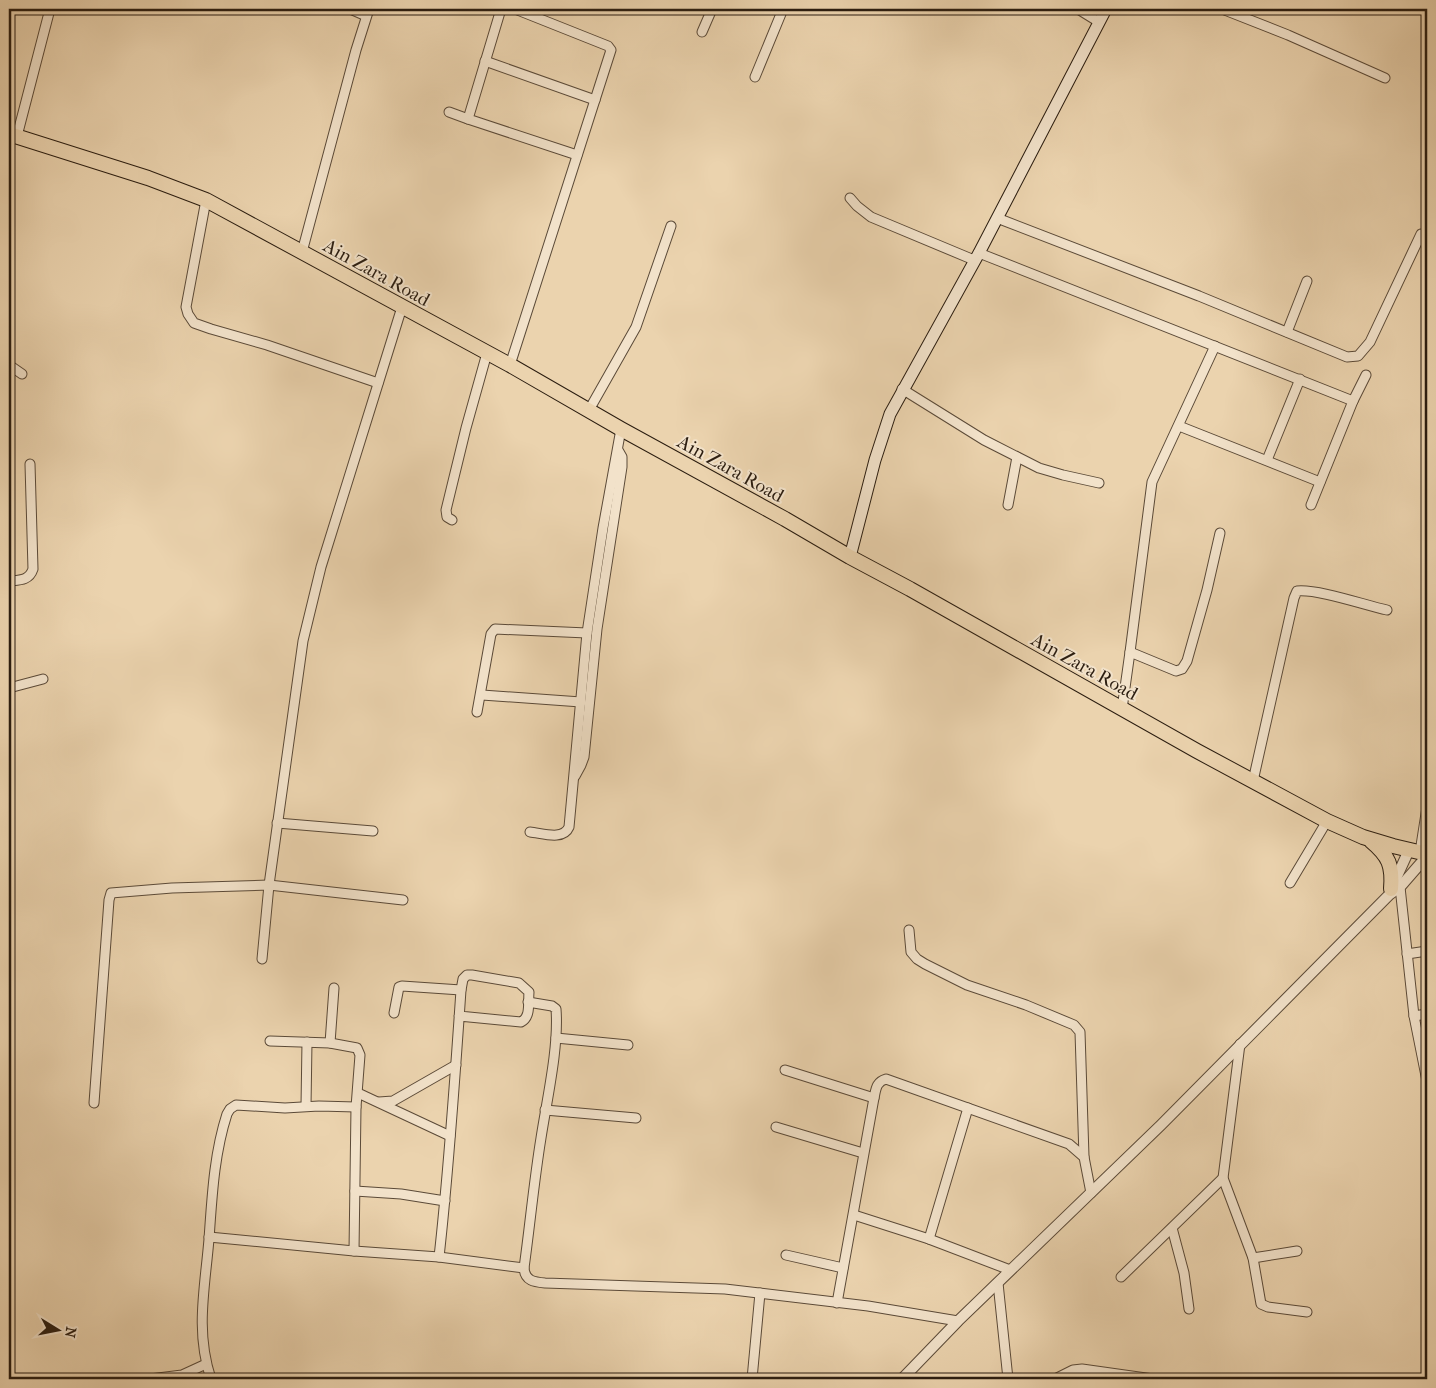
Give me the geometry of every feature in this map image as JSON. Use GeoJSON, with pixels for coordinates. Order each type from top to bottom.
{"type":"FeatureCollection","features":[{"type":"Feature","properties":{"kind":"main road"},"geometry":{"type":"LineString","coordinates":[[850,557],[890,414],[997,218],[1106,9]]}},
{"type":"Feature","properties":{"kind":"main road","name":"Ain Zara Road"},"geometry":{"type":"LineString","coordinates":[[13,135],[148,178],[206,200],[510,365],[1122,709],[1327,821],[1364,837],[1421,853]]}},
{"type":"Feature","properties":{"kind":"main road"},"geometry":{"type":"LineString","coordinates":[[1364,837],[1372,842],[1388,858],[1392,870],[1394,891]]}},
{"type":"Feature","properties":{"kind":"street"},"geometry":{"type":"LineString","coordinates":[[13,135],[50,9]]}},
{"type":"Feature","properties":{"kind":"street"},"geometry":{"type":"LineString","coordinates":[[302,252],[367,12],[350,9]]}},
{"type":"Feature","properties":{"kind":"street"},"geometry":{"type":"LineString","coordinates":[[468,119],[501,9]]}},
{"type":"Feature","properties":{"kind":"street"},"geometry":{"type":"LineString","coordinates":[[510,365],[595,100],[610,47],[514,9]]}},
{"type":"Feature","properties":{"kind":"street"},"geometry":{"type":"LineString","coordinates":[[702,32],[712,9]]}},
{"type":"Feature","properties":{"kind":"street"},"geometry":{"type":"LineString","coordinates":[[755,77],[783,9]]}},
{"type":"Feature","properties":{"kind":"street"},"geometry":{"type":"LineString","coordinates":[[1078,9],[1099,22]]}},
{"type":"Feature","properties":{"kind":"street"},"geometry":{"type":"LineString","coordinates":[[1222,9],[1288,35],[1385,78]]}},
{"type":"Feature","properties":{"kind":"street"},"geometry":{"type":"LineString","coordinates":[[485,62],[595,100]]}},
{"type":"Feature","properties":{"kind":"street"},"geometry":{"type":"LineString","coordinates":[[449,112],[577,155]]}},
{"type":"Feature","properties":{"kind":"street"},"geometry":{"type":"LineString","coordinates":[[850,198],[871,217],[1215,346],[1352,401]]}},
{"type":"Feature","properties":{"kind":"street"},"geometry":{"type":"LineString","coordinates":[[206,200],[186,307],[194,323],[266,344],[378,383]]}},
{"type":"Feature","properties":{"kind":"street"},"geometry":{"type":"LineString","coordinates":[[997,218],[1347,357],[1358,356],[1370,342],[1421,234]]}},
{"type":"Feature","properties":{"kind":"street"},"geometry":{"type":"LineString","coordinates":[[589,410],[636,327],[671,226]]}},
{"type":"Feature","properties":{"kind":"street"},"geometry":{"type":"LineString","coordinates":[[1287,332],[1307,281]]}},
{"type":"Feature","properties":{"kind":"street"},"geometry":{"type":"LineString","coordinates":[[262,959],[268,885],[308,616],[321,568],[402,307]]}},
{"type":"Feature","properties":{"kind":"street"},"geometry":{"type":"LineString","coordinates":[[1122,709],[1152,482],[1215,346]]}},
{"type":"Feature","properties":{"kind":"street"},"geometry":{"type":"LineString","coordinates":[[452,520],[447,517],[446,510],[487,353]]}},
{"type":"Feature","properties":{"kind":"street"},"geometry":{"type":"LineString","coordinates":[[9,365],[22,374]]}},
{"type":"Feature","properties":{"kind":"street"},"geometry":{"type":"LineString","coordinates":[[1311,505],[1352,401],[1366,375]]}},
{"type":"Feature","properties":{"kind":"street"},"geometry":{"type":"LineString","coordinates":[[1267,460],[1300,379]]}},
{"type":"Feature","properties":{"kind":"street"},"geometry":{"type":"LineString","coordinates":[[902,390],[984,440],[1017,457],[1051,472],[1100,483]]}},
{"type":"Feature","properties":{"kind":"street"},"geometry":{"type":"LineString","coordinates":[[1179,426],[1320,482]]}},
{"type":"Feature","properties":{"kind":"street"},"geometry":{"type":"LineString","coordinates":[[530,832],[561,836],[569,828],[587,633],[621,429]]}},
{"type":"Feature","properties":{"kind":"street"},"geometry":{"type":"LineString","coordinates":[[574,777],[584,757],[596,628],[622,467],[622,457],[618,450]]}},
{"type":"Feature","properties":{"kind":"street"},"geometry":{"type":"LineString","coordinates":[[1008,505],[1017,457]]}},
{"type":"Feature","properties":{"kind":"street"},"geometry":{"type":"LineString","coordinates":[[9,581],[23,580],[28,577],[32,569],[30,464]]}},
{"type":"Feature","properties":{"kind":"street"},"geometry":{"type":"LineString","coordinates":[[1130,652],[1176,671],[1182,669],[1191,648],[1220,533]]}},
{"type":"Feature","properties":{"kind":"street"},"geometry":{"type":"LineString","coordinates":[[1253,781],[1297,591],[1317,593],[1387,610]]}},
{"type":"Feature","properties":{"kind":"street"},"geometry":{"type":"LineString","coordinates":[[477,712],[482,695],[491,634],[495,629],[587,633]]}},
{"type":"Feature","properties":{"kind":"street"},"geometry":{"type":"LineString","coordinates":[[9,688],[43,679]]}},
{"type":"Feature","properties":{"kind":"street"},"geometry":{"type":"LineString","coordinates":[[482,695],[581,702]]}},
{"type":"Feature","properties":{"kind":"street"},"geometry":{"type":"LineString","coordinates":[[902,1379],[958,1321],[1091,1193],[1394,891],[1421,853],[1427,807]]}},
{"type":"Feature","properties":{"kind":"street"},"geometry":{"type":"LineString","coordinates":[[1290,883],[1327,821]]}},
{"type":"Feature","properties":{"kind":"street"},"geometry":{"type":"LineString","coordinates":[[277,823],[372,831]]}},
{"type":"Feature","properties":{"kind":"street"},"geometry":{"type":"LineString","coordinates":[[1421,853],[1394,891],[1408,954],[1414,1016],[1427,1081]]}},
{"type":"Feature","properties":{"kind":"street"},"geometry":{"type":"LineString","coordinates":[[94,1103],[111,893],[172,888],[268,885],[403,900]]}},
{"type":"Feature","properties":{"kind":"street"},"geometry":{"type":"LineString","coordinates":[[910,930],[912,952],[916,959],[967,985],[1074,1024],[1080,1032],[1084,1157],[1091,1193]]}},
{"type":"Feature","properties":{"kind":"street"},"geometry":{"type":"LineString","coordinates":[[1408,954],[1427,952]]}},
{"type":"Feature","properties":{"kind":"street"},"geometry":{"type":"LineString","coordinates":[[439,1257],[445,1200],[456,1066],[459,1016],[461,990],[463,979],[467,975],[472,975],[519,983],[529,992],[528,1015],[526,1020],[521,1022],[459,1016]]}},
{"type":"Feature","properties":{"kind":"street"},"geometry":{"type":"LineString","coordinates":[[394,1013],[398,987],[461,990]]}},
{"type":"Feature","properties":{"kind":"street"},"geometry":{"type":"LineString","coordinates":[[330,1043],[334,988]]}},
{"type":"Feature","properties":{"kind":"street"},"geometry":{"type":"LineString","coordinates":[[528,1002],[556,1008],[556,1038],[524,1268],[528,1279],[534,1282],[545,1283],[680,1287],[760,1293],[958,1321]]}},
{"type":"Feature","properties":{"kind":"street"},"geometry":{"type":"LineString","coordinates":[[1414,1016],[1427,1014]]}},
{"type":"Feature","properties":{"kind":"street"},"geometry":{"type":"LineString","coordinates":[[556,1038],[628,1045]]}},
{"type":"Feature","properties":{"kind":"street"},"geometry":{"type":"LineString","coordinates":[[270,1041],[330,1043],[357,1048],[360,1055],[356,1107],[354,1251]]}},
{"type":"Feature","properties":{"kind":"street"},"geometry":{"type":"LineString","coordinates":[[306,1106],[307,1042]]}},
{"type":"Feature","properties":{"kind":"street"},"geometry":{"type":"LineString","coordinates":[[1240,1044],[1223,1178],[1253,1258],[1261,1304],[1268,1307],[1307,1312]]}},
{"type":"Feature","properties":{"kind":"street"},"geometry":{"type":"LineString","coordinates":[[378,1102],[393,1101],[456,1066]]}},
{"type":"Feature","properties":{"kind":"street"},"geometry":{"type":"LineString","coordinates":[[785,1070],[874,1098]]}},
{"type":"Feature","properties":{"kind":"street"},"geometry":{"type":"LineString","coordinates":[[837,1303],[854,1215],[863,1153],[874,1098],[878,1084],[881,1081],[886,1079],[1069,1144],[1084,1157]]}},
{"type":"Feature","properties":{"kind":"street"},"geometry":{"type":"LineString","coordinates":[[358,1093],[450,1136]]}},
{"type":"Feature","properties":{"kind":"street"},"geometry":{"type":"LineString","coordinates":[[211,1379],[206,1364],[202,1339],[202,1318],[213,1185],[224,1122],[230,1109],[236,1106],[256,1105],[285,1108],[306,1106],[356,1107]]}},
{"type":"Feature","properties":{"kind":"street"},"geometry":{"type":"LineString","coordinates":[[929,1239],[968,1108]]}},
{"type":"Feature","properties":{"kind":"street"},"geometry":{"type":"LineString","coordinates":[[545,1110],[636,1118]]}},
{"type":"Feature","properties":{"kind":"street"},"geometry":{"type":"LineString","coordinates":[[776,1127],[863,1153]]}},
{"type":"Feature","properties":{"kind":"street"},"geometry":{"type":"LineString","coordinates":[[1121,1277],[1223,1178]]}},
{"type":"Feature","properties":{"kind":"street"},"geometry":{"type":"LineString","coordinates":[[355,1191],[401,1194],[445,1200]]}},
{"type":"Feature","properties":{"kind":"street"},"geometry":{"type":"LineString","coordinates":[[854,1215],[929,1239],[1010,1270]]}},
{"type":"Feature","properties":{"kind":"street"},"geometry":{"type":"LineString","coordinates":[[1172,1228],[1184,1273],[1189,1309]]}},
{"type":"Feature","properties":{"kind":"street"},"geometry":{"type":"LineString","coordinates":[[209,1237],[439,1257],[524,1268]]}},
{"type":"Feature","properties":{"kind":"street"},"geometry":{"type":"LineString","coordinates":[[1253,1258],[1297,1251]]}},
{"type":"Feature","properties":{"kind":"street"},"geometry":{"type":"LineString","coordinates":[[786,1255],[843,1268]]}},
{"type":"Feature","properties":{"kind":"street"},"geometry":{"type":"LineString","coordinates":[[998,1283],[1008,1379]]}},
{"type":"Feature","properties":{"kind":"street"},"geometry":{"type":"LineString","coordinates":[[752,1379],[760,1293]]}},
{"type":"Feature","properties":{"kind":"street"},"geometry":{"type":"LineString","coordinates":[[150,1379],[182,1374],[206,1364]]}},
{"type":"Feature","properties":{"kind":"street"},"geometry":{"type":"LineString","coordinates":[[1055,1379],[1073,1370],[1082,1369],[1153,1379]]}}]}
